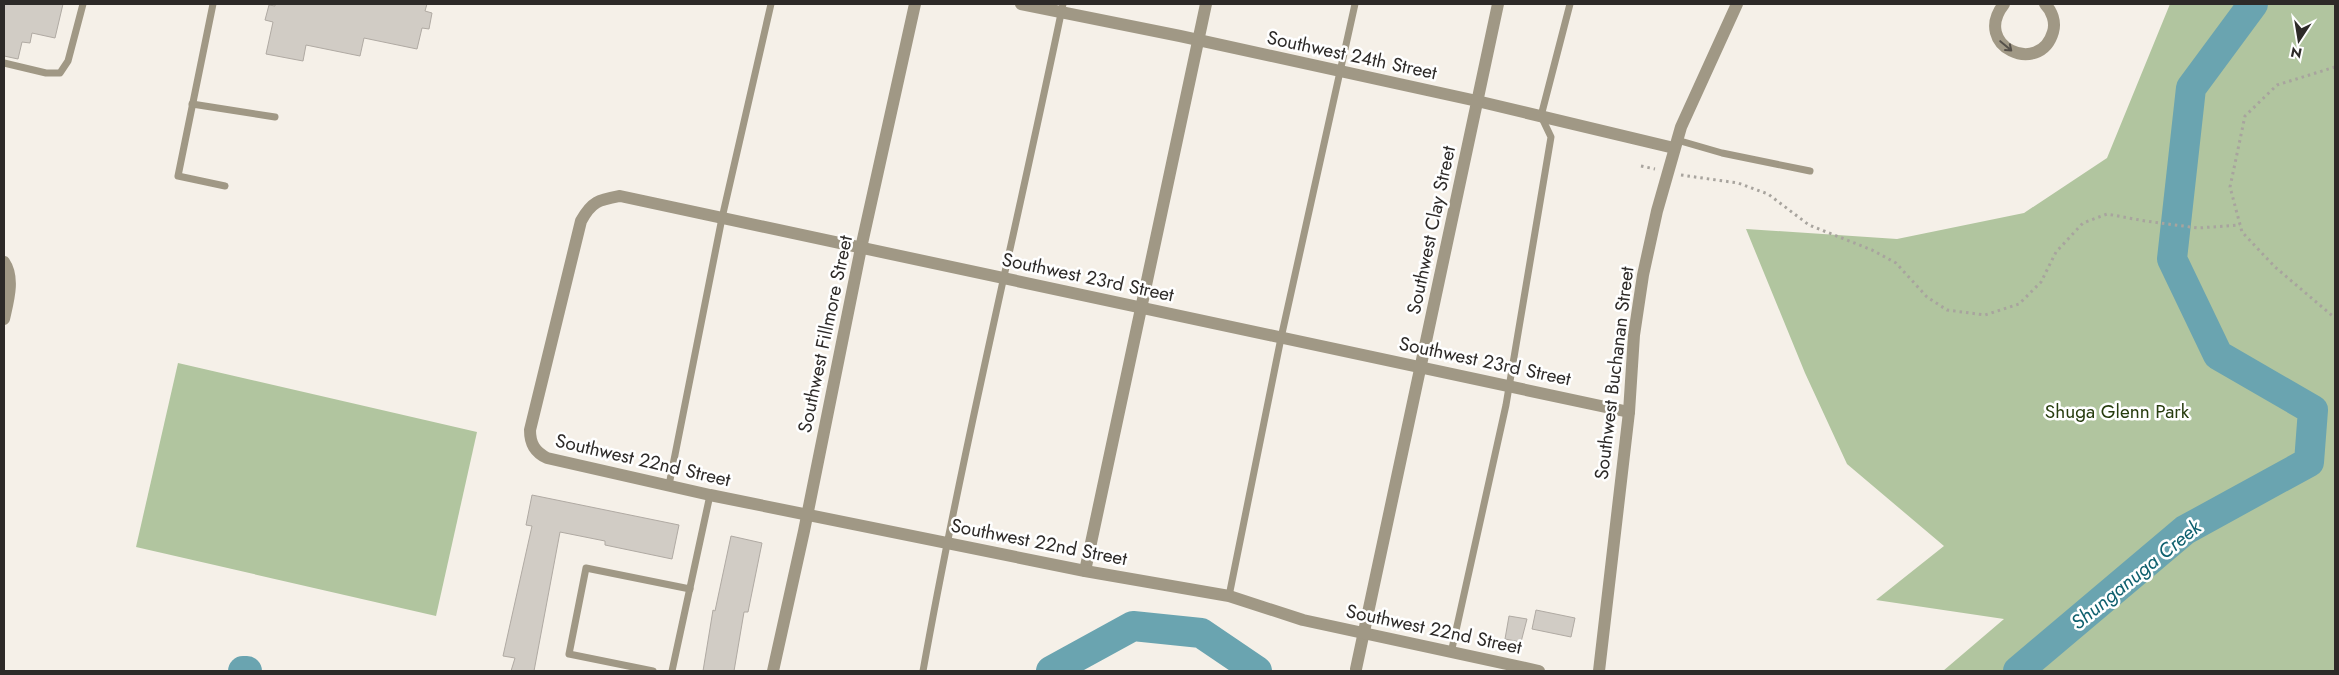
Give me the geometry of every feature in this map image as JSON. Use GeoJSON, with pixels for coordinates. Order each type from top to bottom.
{"type":"FeatureCollection","features":[{"type":"Feature","properties":{"kind":"street","name":"Southwest Fillmore Street"},"geometry":{"type":"LineString","coordinates":[[773,671],[861,248],[915,4]]}},
{"type":"Feature","properties":{"kind":"street","name":"Southwest 24th Street"},"geometry":{"type":"LineString","coordinates":[[1021,4],[1062,7],[1198,40],[1540,116],[1676,144]]}},
{"type":"Feature","properties":{"kind":"street"},"geometry":{"type":"LineString","coordinates":[[1085,571],[1206,4]]}},
{"type":"Feature","properties":{"kind":"street","name":"Southwest Clay Street"},"geometry":{"type":"LineString","coordinates":[[1356,669],[1498,4]]}},
{"type":"Feature","properties":{"kind":"street","name":"Southwest Buchanan Street"},"geometry":{"type":"LineString","coordinates":[[1599,671],[1628,412],[1634,335],[1643,275],[1676,144],[1690,106],[1736,4]]}},
{"type":"Feature","properties":{"kind":"street"},"geometry":{"type":"LineString","coordinates":[[2004,4],[1998,12],[1995,25],[1998,38],[2009,50],[2023,55],[2043,49],[2051,40],[2054,22],[2053,16],[2045,4]]}},
{"type":"Feature","properties":{"kind":"street","name":"Southwest 23rd Street"},"geometry":{"type":"LineString","coordinates":[[533,448],[530,430],[581,221],[587,209],[600,200],[620,196],[1281,338],[1422,366],[1628,412]]}},
{"type":"Feature","properties":{"kind":"street"},"geometry":{"type":"LineString","coordinates":[[4,319],[9,294],[6,265]]}},
{"type":"Feature","properties":{"kind":"street","name":"Southwest 22nd Street"},"geometry":{"type":"LineString","coordinates":[[533,448],[547,458],[710,495],[807,513],[1085,571],[1229,596],[1303,620],[1539,671]]}},
{"type":"Feature","properties":{"kind":"lane"},"geometry":{"type":"LineString","coordinates":[[4,63],[46,73],[60,73],[68,62],[83,4]]}},
{"type":"Feature","properties":{"kind":"lane"},"geometry":{"type":"LineString","coordinates":[[213,4],[178,176],[225,186]]}},
{"type":"Feature","properties":{"kind":"lane"},"geometry":{"type":"LineString","coordinates":[[669,485],[722,218],[771,4]]}},
{"type":"Feature","properties":{"kind":"lane"},"geometry":{"type":"LineString","coordinates":[[1229,596],[1281,338],[1356,4]]}},
{"type":"Feature","properties":{"kind":"lane"},"geometry":{"type":"LineString","coordinates":[[1451,653],[1509,385],[1551,137],[1540,116],[1570,4]]}},
{"type":"Feature","properties":{"kind":"lane"},"geometry":{"type":"LineString","coordinates":[[923,671],[946,542],[1005,278],[1062,7]]}},
{"type":"Feature","properties":{"kind":"lane"},"geometry":{"type":"LineString","coordinates":[[192,104],[275,117]]}},
{"type":"Feature","properties":{"kind":"lane"},"geometry":{"type":"LineString","coordinates":[[1676,144],[1810,171]]}},
{"type":"Feature","properties":{"kind":"lane"},"geometry":{"type":"LineString","coordinates":[[672,671],[710,495]]}},
{"type":"Feature","properties":{"kind":"lane"},"geometry":{"type":"LineString","coordinates":[[653,671],[569,654],[586,568],[690,589]]}},
{"type":"Feature","properties":{"kind":"path"},"geometry":{"type":"LineString","coordinates":[[2335,67],[2277,85],[2245,116],[2230,187],[2242,232],[2275,267],[2335,318]]}},
{"type":"Feature","properties":{"kind":"path"},"geometry":{"type":"LineString","coordinates":[[1641,166],[1707,180],[1738,183],[1768,194],[1809,225],[1872,250],[1896,263],[1926,297],[1947,310],[1985,315],[2019,304],[2041,282],[2056,252],[2083,223],[2107,214],[2198,228],[2240,225]]}},
{"type":"Feature","properties":{"kind":"green space","name":"Shuga Glenn Park"},"geometry":{"type":"Polygon","coordinates":[[[2170,4],[2335,4],[2335,671],[1943,671],[2004,619],[1876,600],[1944,546],[1847,464],[1805,373],[1746,229],[1897,239],[2024,213],[2107,158],[2170,4]]]}},
{"type":"Feature","properties":{"kind":"green space"},"geometry":{"type":"Polygon","coordinates":[[[178,363],[477,432],[436,616],[136,547],[178,363]]]}},
{"type":"Feature","properties":{"kind":"building"},"geometry":{"type":"Polygon","coordinates":[[[4,4],[63,4],[55,38],[32,33],[30,43],[22,42],[18,59],[4,56],[4,4]]]}},
{"type":"Feature","properties":{"kind":"building"},"geometry":{"type":"Polygon","coordinates":[[[275,4],[427,4],[425,11],[432,13],[429,29],[422,28],[417,49],[364,38],[360,56],[306,45],[303,61],[266,54],[273,22],[265,20],[269,5],[275,6],[275,4]]]}},
{"type":"Feature","properties":{"kind":"building"},"geometry":{"type":"Polygon","coordinates":[[[532,495],[679,525],[672,559],[605,545],[605,541],[560,532],[534,671],[511,671],[515,658],[503,656],[532,526],[526,525],[532,495]]]}},
{"type":"Feature","properties":{"kind":"building"},"geometry":{"type":"Polygon","coordinates":[[[731,536],[762,543],[748,612],[744,612],[734,671],[703,671],[713,610],[715,611],[731,536]]]}},
{"type":"Feature","properties":{"kind":"building"},"geometry":{"type":"Polygon","coordinates":[[[1536,610],[1575,618],[1571,637],[1532,629],[1536,610]]]}},
{"type":"Feature","properties":{"kind":"building"},"geometry":{"type":"Polygon","coordinates":[[[1509,616],[1527,619],[1521,642],[1505,639],[1509,616]]]}},
{"type":"Feature","properties":{"kind":"waterway","name":"Shunganuga Creek"},"geometry":{"type":"LineString","coordinates":[[2018,671],[2185,530],[2309,462],[2313,410],[2218,355],[2172,259],[2191,88],[2253,4]]}},
{"type":"Feature","properties":{"kind":"waterway","name":"Shunganuga Creek"},"geometry":{"type":"LineString","coordinates":[[1051,671],[1133,626],[1201,633],[1257,671]]}}]}
